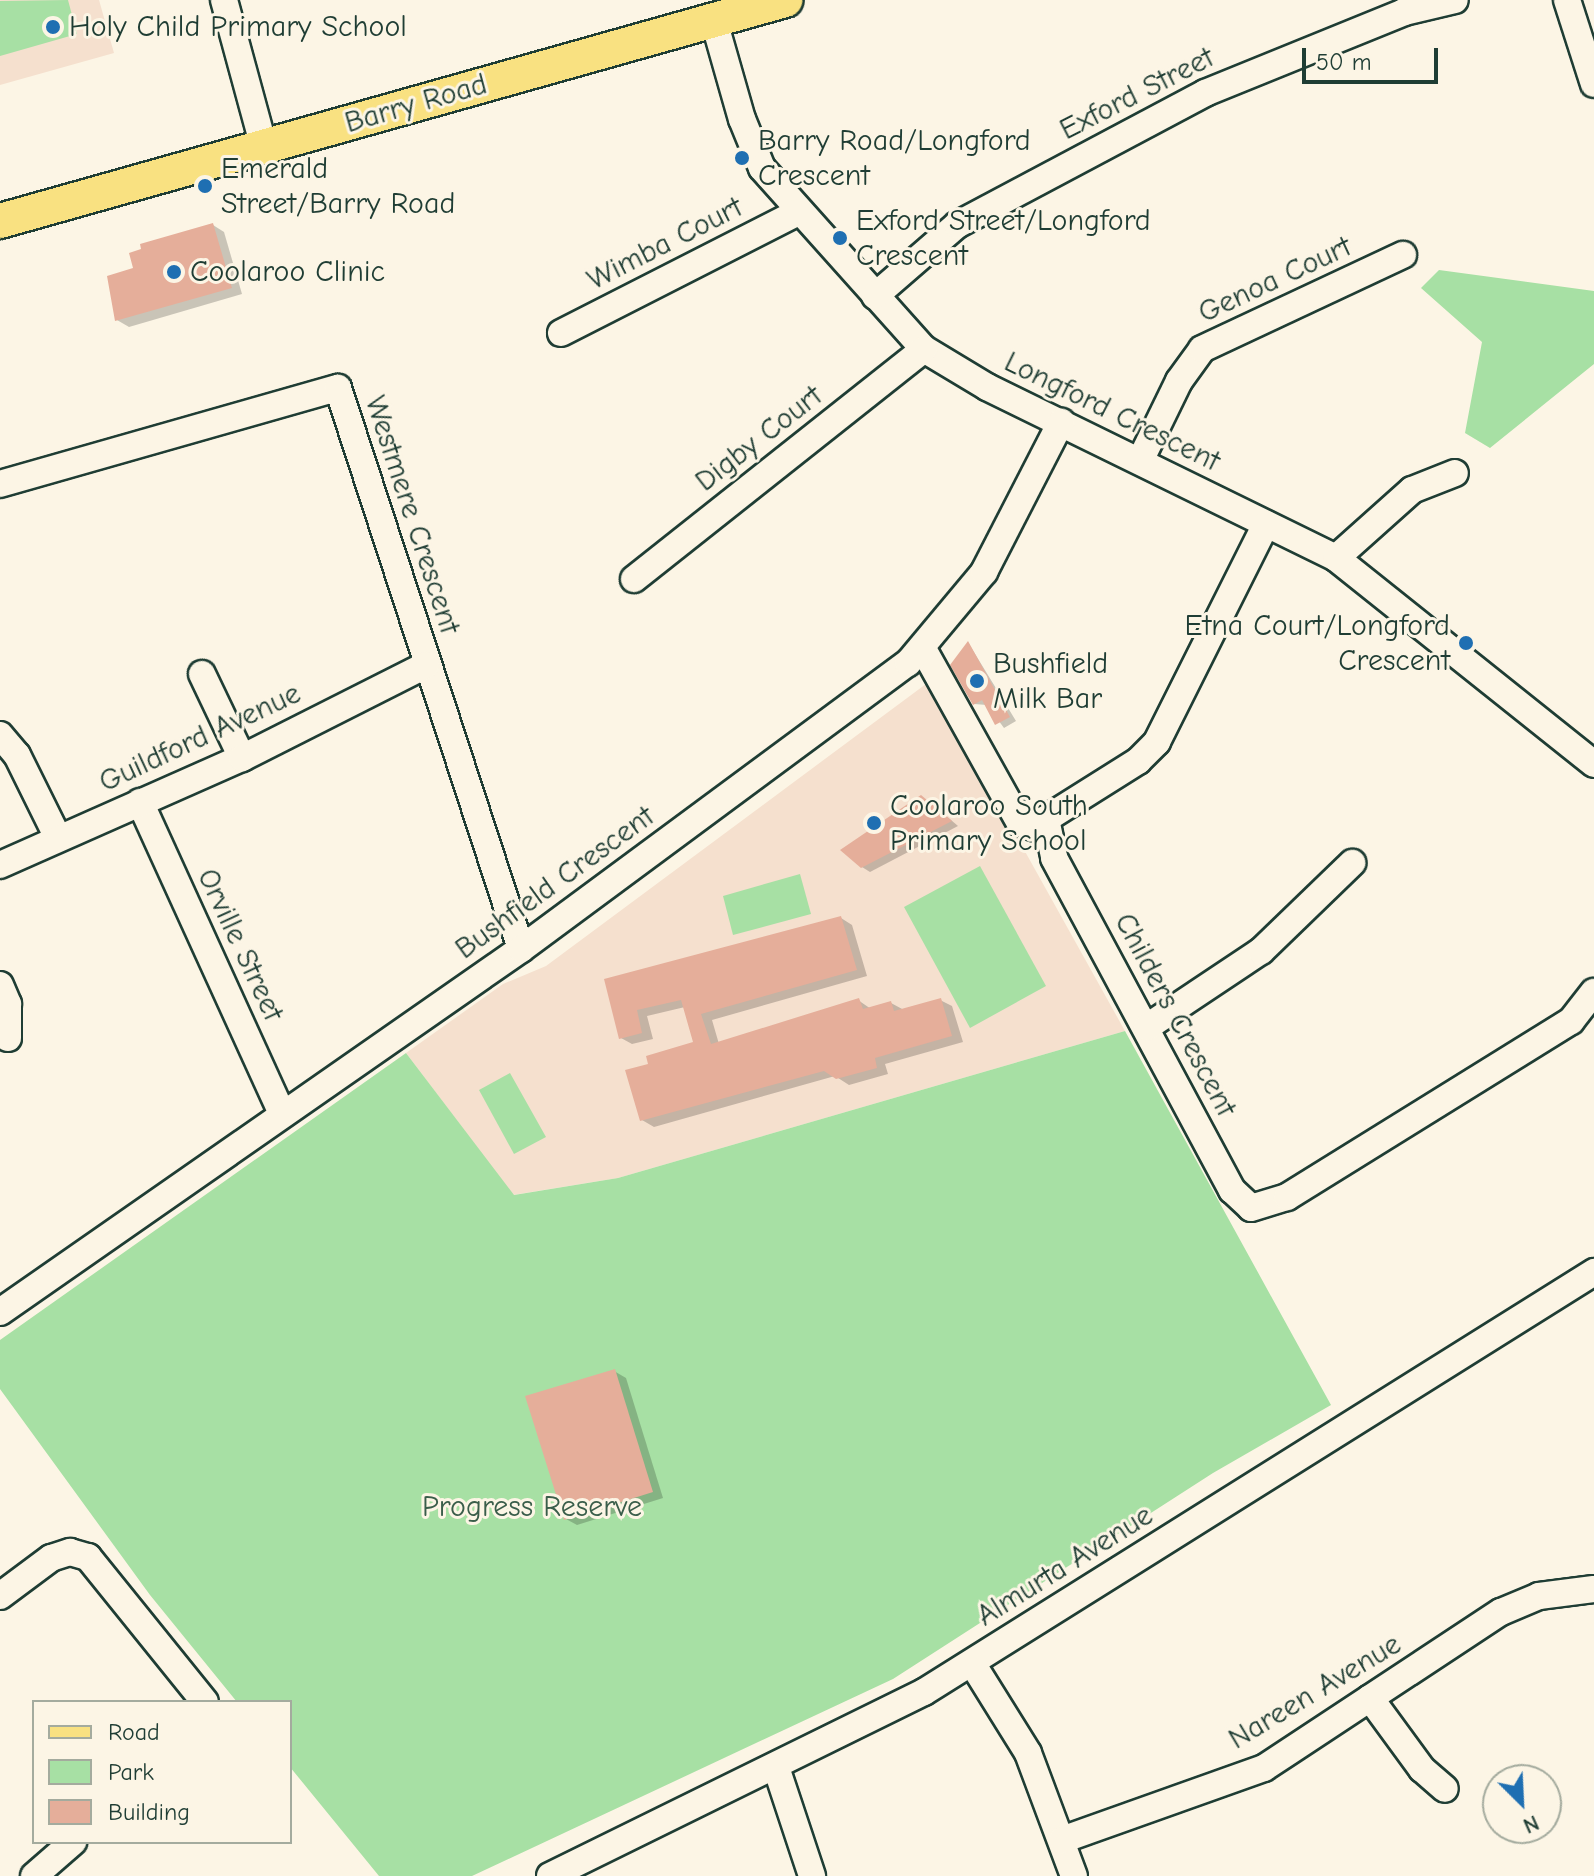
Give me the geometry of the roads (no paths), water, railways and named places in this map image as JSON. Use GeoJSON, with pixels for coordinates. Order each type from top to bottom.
{"type":"FeatureCollection","features":[{"type":"Feature","properties":{"kind":"main road","name":"Barry Road"},"geometry":{"type":"LineString","coordinates":[[0,221],[785,0]]}},
{"type":"Feature","properties":{"kind":"street"},"geometry":{"type":"LineString","coordinates":[[224,0],[264,147]]}},
{"type":"Feature","properties":{"kind":"street","name":"Exford Street"},"geometry":{"type":"LineString","coordinates":[[875,296],[957,225],[1205,93],[1404,12],[1455,0]]}},
{"type":"Feature","properties":{"kind":"street"},"geometry":{"type":"LineString","coordinates":[[1567,0],[1594,84]]}},
{"type":"Feature","properties":{"kind":"street","name":"Longford Crescent"},"geometry":{"type":"LineString","coordinates":[[714,21],[755,156],[798,212],[924,349],[963,375],[1336,558],[1594,764]]}},
{"type":"Feature","properties":{"kind":"street","name":"Wimba Court"},"geometry":{"type":"LineString","coordinates":[[561,333],[798,212]]}},
{"type":"Feature","properties":{"kind":"street","name":"Genoa Court"},"geometry":{"type":"LineString","coordinates":[[1140,461],[1179,381],[1202,349],[1403,255]]}},
{"type":"Feature","properties":{"kind":"street","name":"Digby Court"},"geometry":{"type":"LineString","coordinates":[[634,579],[924,349]]}},
{"type":"Feature","properties":{"kind":"street","name":"Westmere Crescent"},"geometry":{"type":"LineString","coordinates":[[0,484],[338,388],[521,949]]}},
{"type":"Feature","properties":{"kind":"street","name":"Bushfield Crescent"},"geometry":{"type":"LineString","coordinates":[[0,1312],[521,949],[908,663],[984,572],[1061,422]]}},
{"type":"Feature","properties":{"kind":"street"},"geometry":{"type":"LineString","coordinates":[[1336,558],[1412,490],[1455,473]]}},
{"type":"Feature","properties":{"kind":"street"},"geometry":{"type":"LineString","coordinates":[[922,647],[1020,823],[1048,832],[1046,819],[1138,761],[1157,742],[1266,524]]}},
{"type":"Feature","properties":{"kind":"street","name":"Guildford Avenue"},"geometry":{"type":"LineString","coordinates":[[0,865],[242,758],[426,665]]}},
{"type":"Feature","properties":{"kind":"street"},"geometry":{"type":"LineString","coordinates":[[202,674],[242,758]]}},
{"type":"Feature","properties":{"kind":"street"},"geometry":{"type":"LineString","coordinates":[[0,735],[17,755],[58,838]]}},
{"type":"Feature","properties":{"kind":"street","name":"Orville Street"},"geometry":{"type":"LineString","coordinates":[[140,802],[282,1114]]}},
{"type":"Feature","properties":{"kind":"street","name":"Childers Crescent"},"geometry":{"type":"LineString","coordinates":[[1048,832],[1054,858],[1232,1190],[1251,1208],[1287,1197],[1571,1021],[1594,992]]}},
{"type":"Feature","properties":{"kind":"street"},"geometry":{"type":"LineString","coordinates":[[1147,1027],[1261,951],[1352,863]]}},
{"type":"Feature","properties":{"kind":"street"},"geometry":{"type":"LineString","coordinates":[[0,985],[8,1004],[8,1038]]}},
{"type":"Feature","properties":{"kind":"street","name":"Almurta Avenue"},"geometry":{"type":"LineString","coordinates":[[550,1876],[894,1709],[1594,1272]]}},
{"type":"Feature","properties":{"kind":"street"},"geometry":{"type":"LineString","coordinates":[[0,1596],[51,1558],[70,1552],[88,1557],[203,1700]]}},
{"type":"Feature","properties":{"kind":"street","name":"Nareen Avenue"},"geometry":{"type":"LineString","coordinates":[[1062,1840],[1264,1768],[1501,1612],[1539,1596],[1594,1589]]}},
{"type":"Feature","properties":{"kind":"street"},"geometry":{"type":"LineString","coordinates":[[972,1663],[1028,1753],[1074,1876]]}},
{"type":"Feature","properties":{"kind":"street"},"geometry":{"type":"LineString","coordinates":[[1370,1698],[1422,1769],[1445,1789]]}},
{"type":"Feature","properties":{"kind":"street"},"geometry":{"type":"LineString","coordinates":[[776,1767],[812,1876]]}},
{"type":"Feature","properties":{"kind":"street"},"geometry":{"type":"LineString","coordinates":[[34,1876],[71,1844]]}},
{"type":"Feature","properties":{"kind":"place","name":"Holy Child Primary School"},"geometry":{"type":"Point","coordinates":[53,27]}},
{"type":"Feature","properties":{"kind":"place","name":"Barry Road/Longford Crescent"},"geometry":{"type":"Point","coordinates":[742,158]}},
{"type":"Feature","properties":{"kind":"place","name":"Emerald Street/Barry Road"},"geometry":{"type":"Point","coordinates":[205,186]}},
{"type":"Feature","properties":{"kind":"place","name":"Exford Street/Longford Crescent"},"geometry":{"type":"Point","coordinates":[840,238]}},
{"type":"Feature","properties":{"kind":"place","name":"Coolaroo Clinic"},"geometry":{"type":"Point","coordinates":[174,272]}},
{"type":"Feature","properties":{"kind":"place","name":"Etna Court/Longford Crescent"},"geometry":{"type":"Point","coordinates":[1466,643]}},
{"type":"Feature","properties":{"kind":"place","name":"Bushfield Milk Bar"},"geometry":{"type":"Point","coordinates":[977,681]}},
{"type":"Feature","properties":{"kind":"place","name":"Coolaroo South Primary School"},"geometry":{"type":"Point","coordinates":[874,823]}},
{"type":"Feature","properties":{"kind":"park label","name":"Progress Reserve"},"geometry":{"type":"Point","coordinates":[532,1507]}}]}
